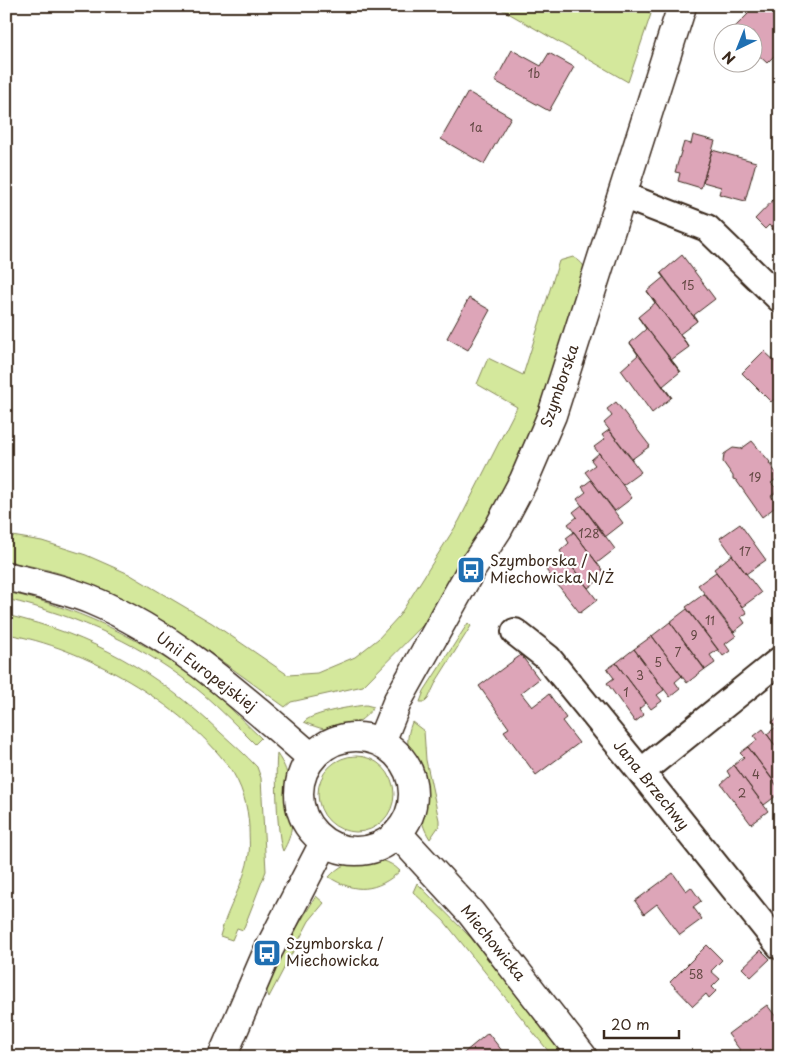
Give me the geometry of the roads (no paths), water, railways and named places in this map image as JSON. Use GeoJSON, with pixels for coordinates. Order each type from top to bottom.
{"type":"FeatureCollection","features":[{"type":"Feature","properties":{"kind":"street","name":"Szymborska"},"geometry":{"type":"LineString","coordinates":[[381,742],[398,700],[471,570],[498,529],[524,480],[552,415],[682,6]]}},
{"type":"Feature","properties":{"kind":"street"},"geometry":{"type":"LineString","coordinates":[[622,195],[707,228],[780,299]]}},
{"type":"Feature","properties":{"kind":"street","name":"Unii Europejskiej"},"geometry":{"type":"LineString","coordinates":[[6,576],[91,600],[142,625],[184,652],[235,692],[311,757]]}},
{"type":"Feature","properties":{"kind":"street","name":"Jana Brzechwy"},"geometry":{"type":"LineString","coordinates":[[515,632],[548,658],[780,946]]}},
{"type":"Feature","properties":{"kind":"street"},"geometry":{"type":"LineString","coordinates":[[641,772],[780,660]]}},
{"type":"Feature","properties":{"kind":"street"},"geometry":{"type":"LineString","coordinates":[[366,736],[381,742],[405,762],[413,782],[413,804],[408,818],[398,834],[390,841],[368,851],[345,851],[324,843],[305,824],[297,798],[301,772],[311,757],[335,740],[366,736]]}},
{"type":"Feature","properties":{"kind":"street","name":"Miechowicka"},"geometry":{"type":"LineString","coordinates":[[398,834],[471,913],[583,1057]]}},
{"type":"Feature","properties":{"kind":"street"},"geometry":{"type":"LineString","coordinates":[[222,1057],[267,953],[324,843]]}},
{"type":"Feature","properties":{"kind":"place","name":"Szymborska / Miechowicka N/Ż"},"geometry":{"type":"Point","coordinates":[471,570]}},
{"type":"Feature","properties":{"kind":"place","name":"Szymborska / Miechowicka"},"geometry":{"type":"Point","coordinates":[267,953]}}]}
